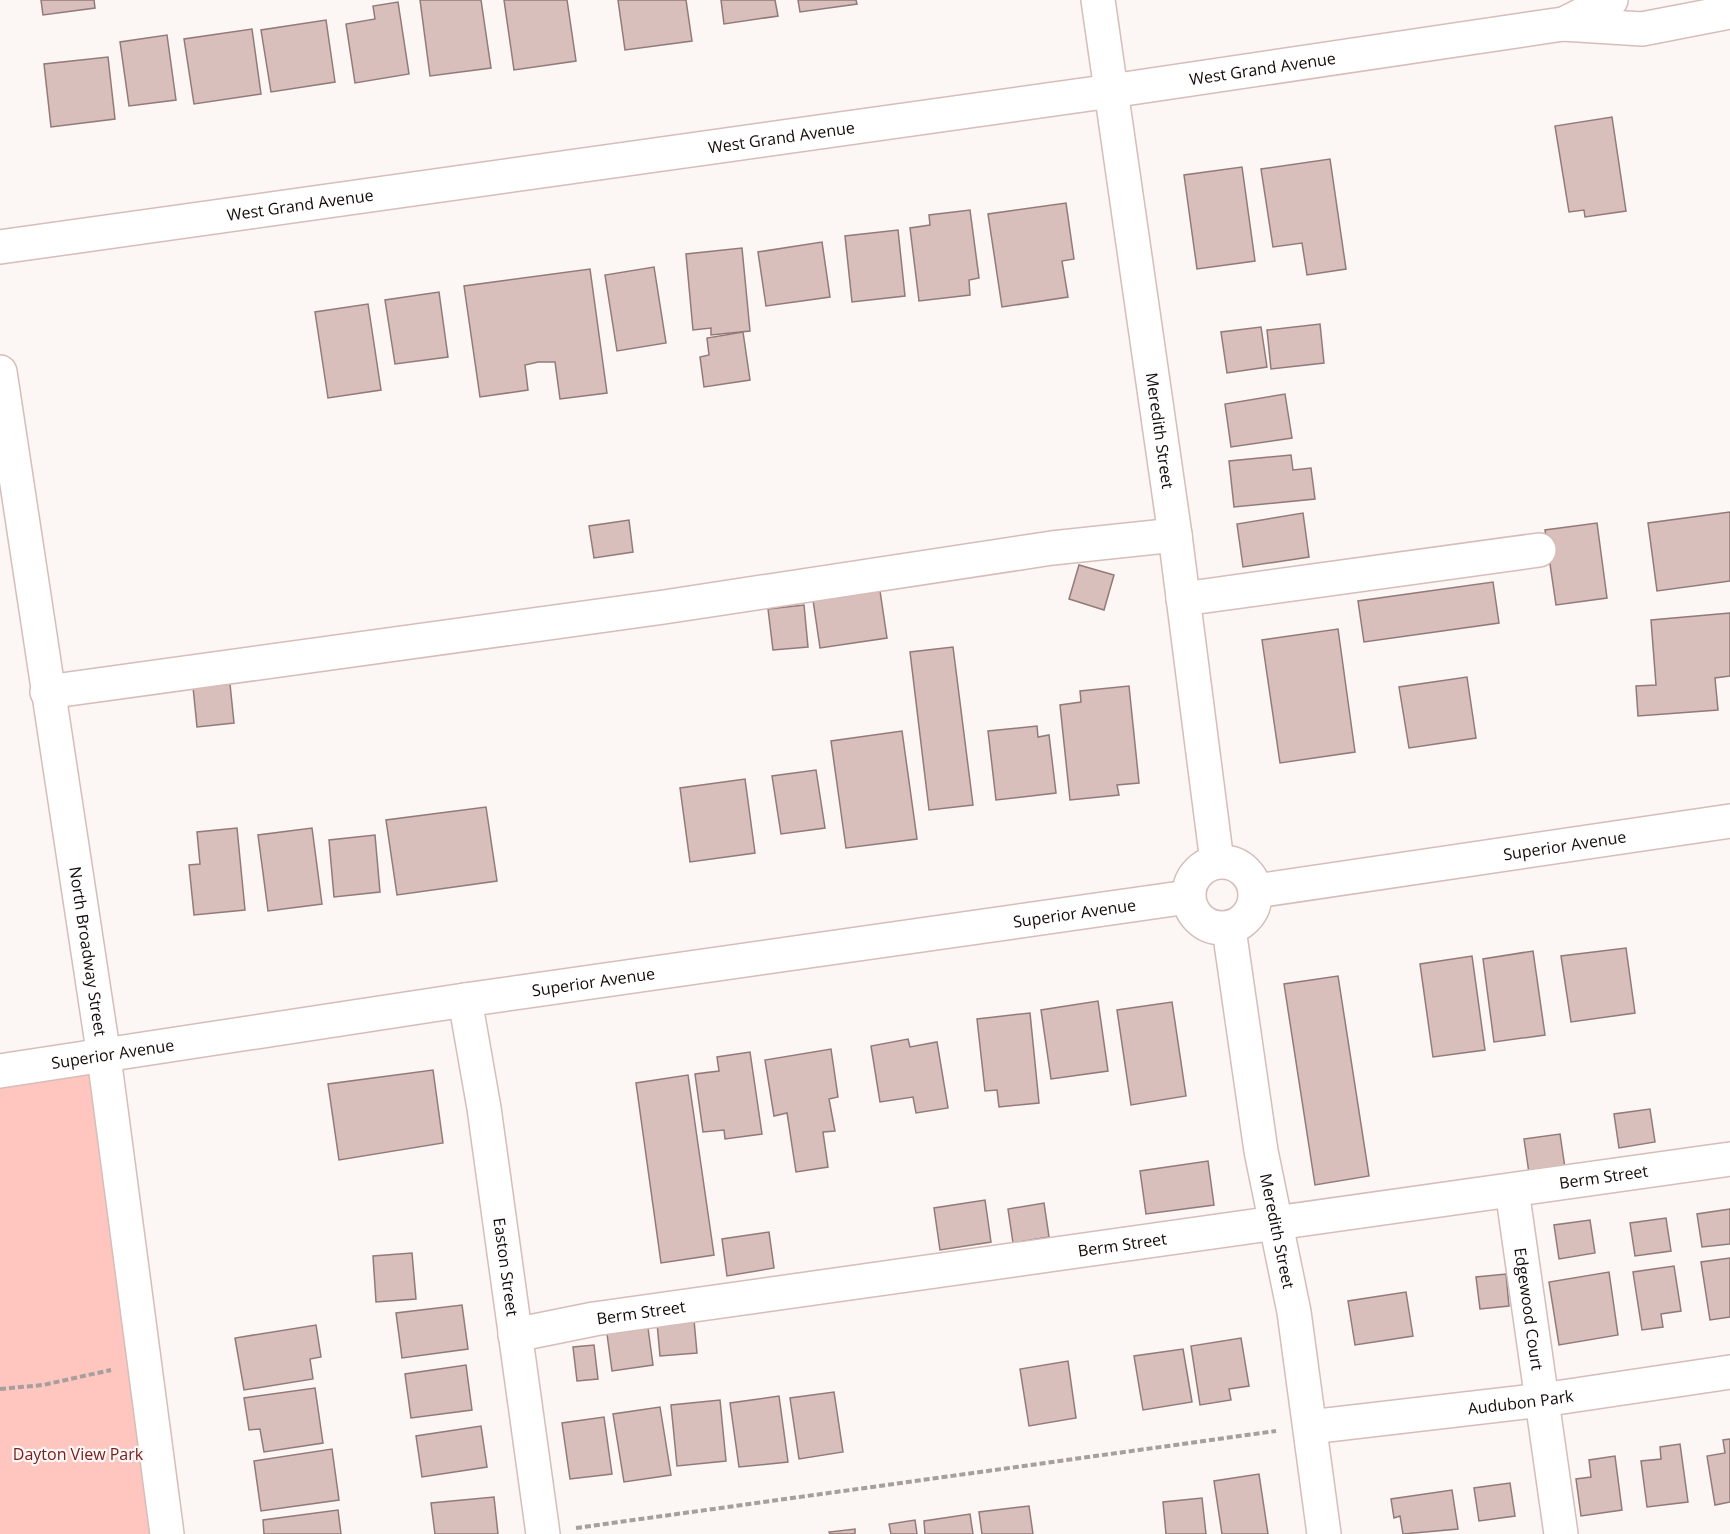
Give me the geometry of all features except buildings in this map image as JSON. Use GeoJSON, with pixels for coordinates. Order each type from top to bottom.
{"type":"FeatureCollection","features":[{"type":"Feature","properties":{"kind":"street","name":"Meredith Street"},"geometry":{"type":"LineString","coordinates":[[1098,0],[1175,535],[1217,862]]}},
{"type":"Feature","properties":{"kind":"street","name":"West Grand Avenue"},"geometry":{"type":"LineString","coordinates":[[1563,24],[1611,0]]}},
{"type":"Feature","properties":{"kind":"street","name":"West Grand Avenue"},"geometry":{"type":"LineString","coordinates":[[0,247],[1111,91],[1563,24],[1642,29],[1730,12]]}},
{"type":"Feature","properties":{"kind":"street","name":"North Broadway Street"},"geometry":{"type":"LineString","coordinates":[[0,372],[104,1057],[167,1534]]}},
{"type":"Feature","properties":{"kind":"street"},"geometry":{"type":"LineString","coordinates":[[47,692],[664,607],[1052,548],[1175,535]]}},
{"type":"Feature","properties":{"kind":"street"},"geometry":{"type":"LineString","coordinates":[[1183,599],[1539,549]]}},
{"type":"Feature","properties":{"kind":"street","name":"Superior Avenue"},"geometry":{"type":"LineString","coordinates":[[1256,891],[1730,821]]}},
{"type":"Feature","properties":{"kind":"street"},"geometry":{"type":"LineString","coordinates":[[1217,862],[1230,862],[1242,868],[1251,879],[1256,891],[1254,908],[1244,921],[1229,928],[1214,929],[1201,922],[1192,911],[1188,897],[1190,885],[1196,874],[1217,862]]}},
{"type":"Feature","properties":{"kind":"street","name":"Superior Avenue"},"geometry":{"type":"LineString","coordinates":[[0,1071],[104,1057],[465,1000],[1188,897]]}},
{"type":"Feature","properties":{"kind":"street","name":"Meredith Street"},"geometry":{"type":"LineString","coordinates":[[1229,928],[1261,1151],[1294,1312],[1324,1534]]}},
{"type":"Feature","properties":{"kind":"street","name":"Easton Street"},"geometry":{"type":"LineString","coordinates":[[465,1000],[484,1108],[543,1533]]}},
{"type":"Feature","properties":{"kind":"street","name":"Berm Street"},"geometry":{"type":"LineString","coordinates":[[515,1335],[594,1319],[1730,1159]]}},
{"type":"Feature","properties":{"kind":"street","name":"Edgewood Court"},"geometry":{"type":"LineString","coordinates":[[1512,1190],[1561,1534]]}},
{"type":"Feature","properties":{"kind":"street","name":"Audubon Park"},"geometry":{"type":"LineString","coordinates":[[1310,1427],[1542,1400],[1730,1372]]}},
{"type":"Feature","properties":{"kind":"path"},"geometry":{"type":"LineString","coordinates":[[0,1389],[43,1385],[145,1363]]}},
{"type":"Feature","properties":{"kind":"path"},"geometry":{"type":"LineString","coordinates":[[543,1533],[1310,1427]]}},
{"type":"Feature","properties":{"kind":"green space","name":"Dayton View Park"},"geometry":{"type":"Polygon","coordinates":[[[104,1057],[167,1534],[0,1534],[0,1071],[104,1057]]]}}]}
